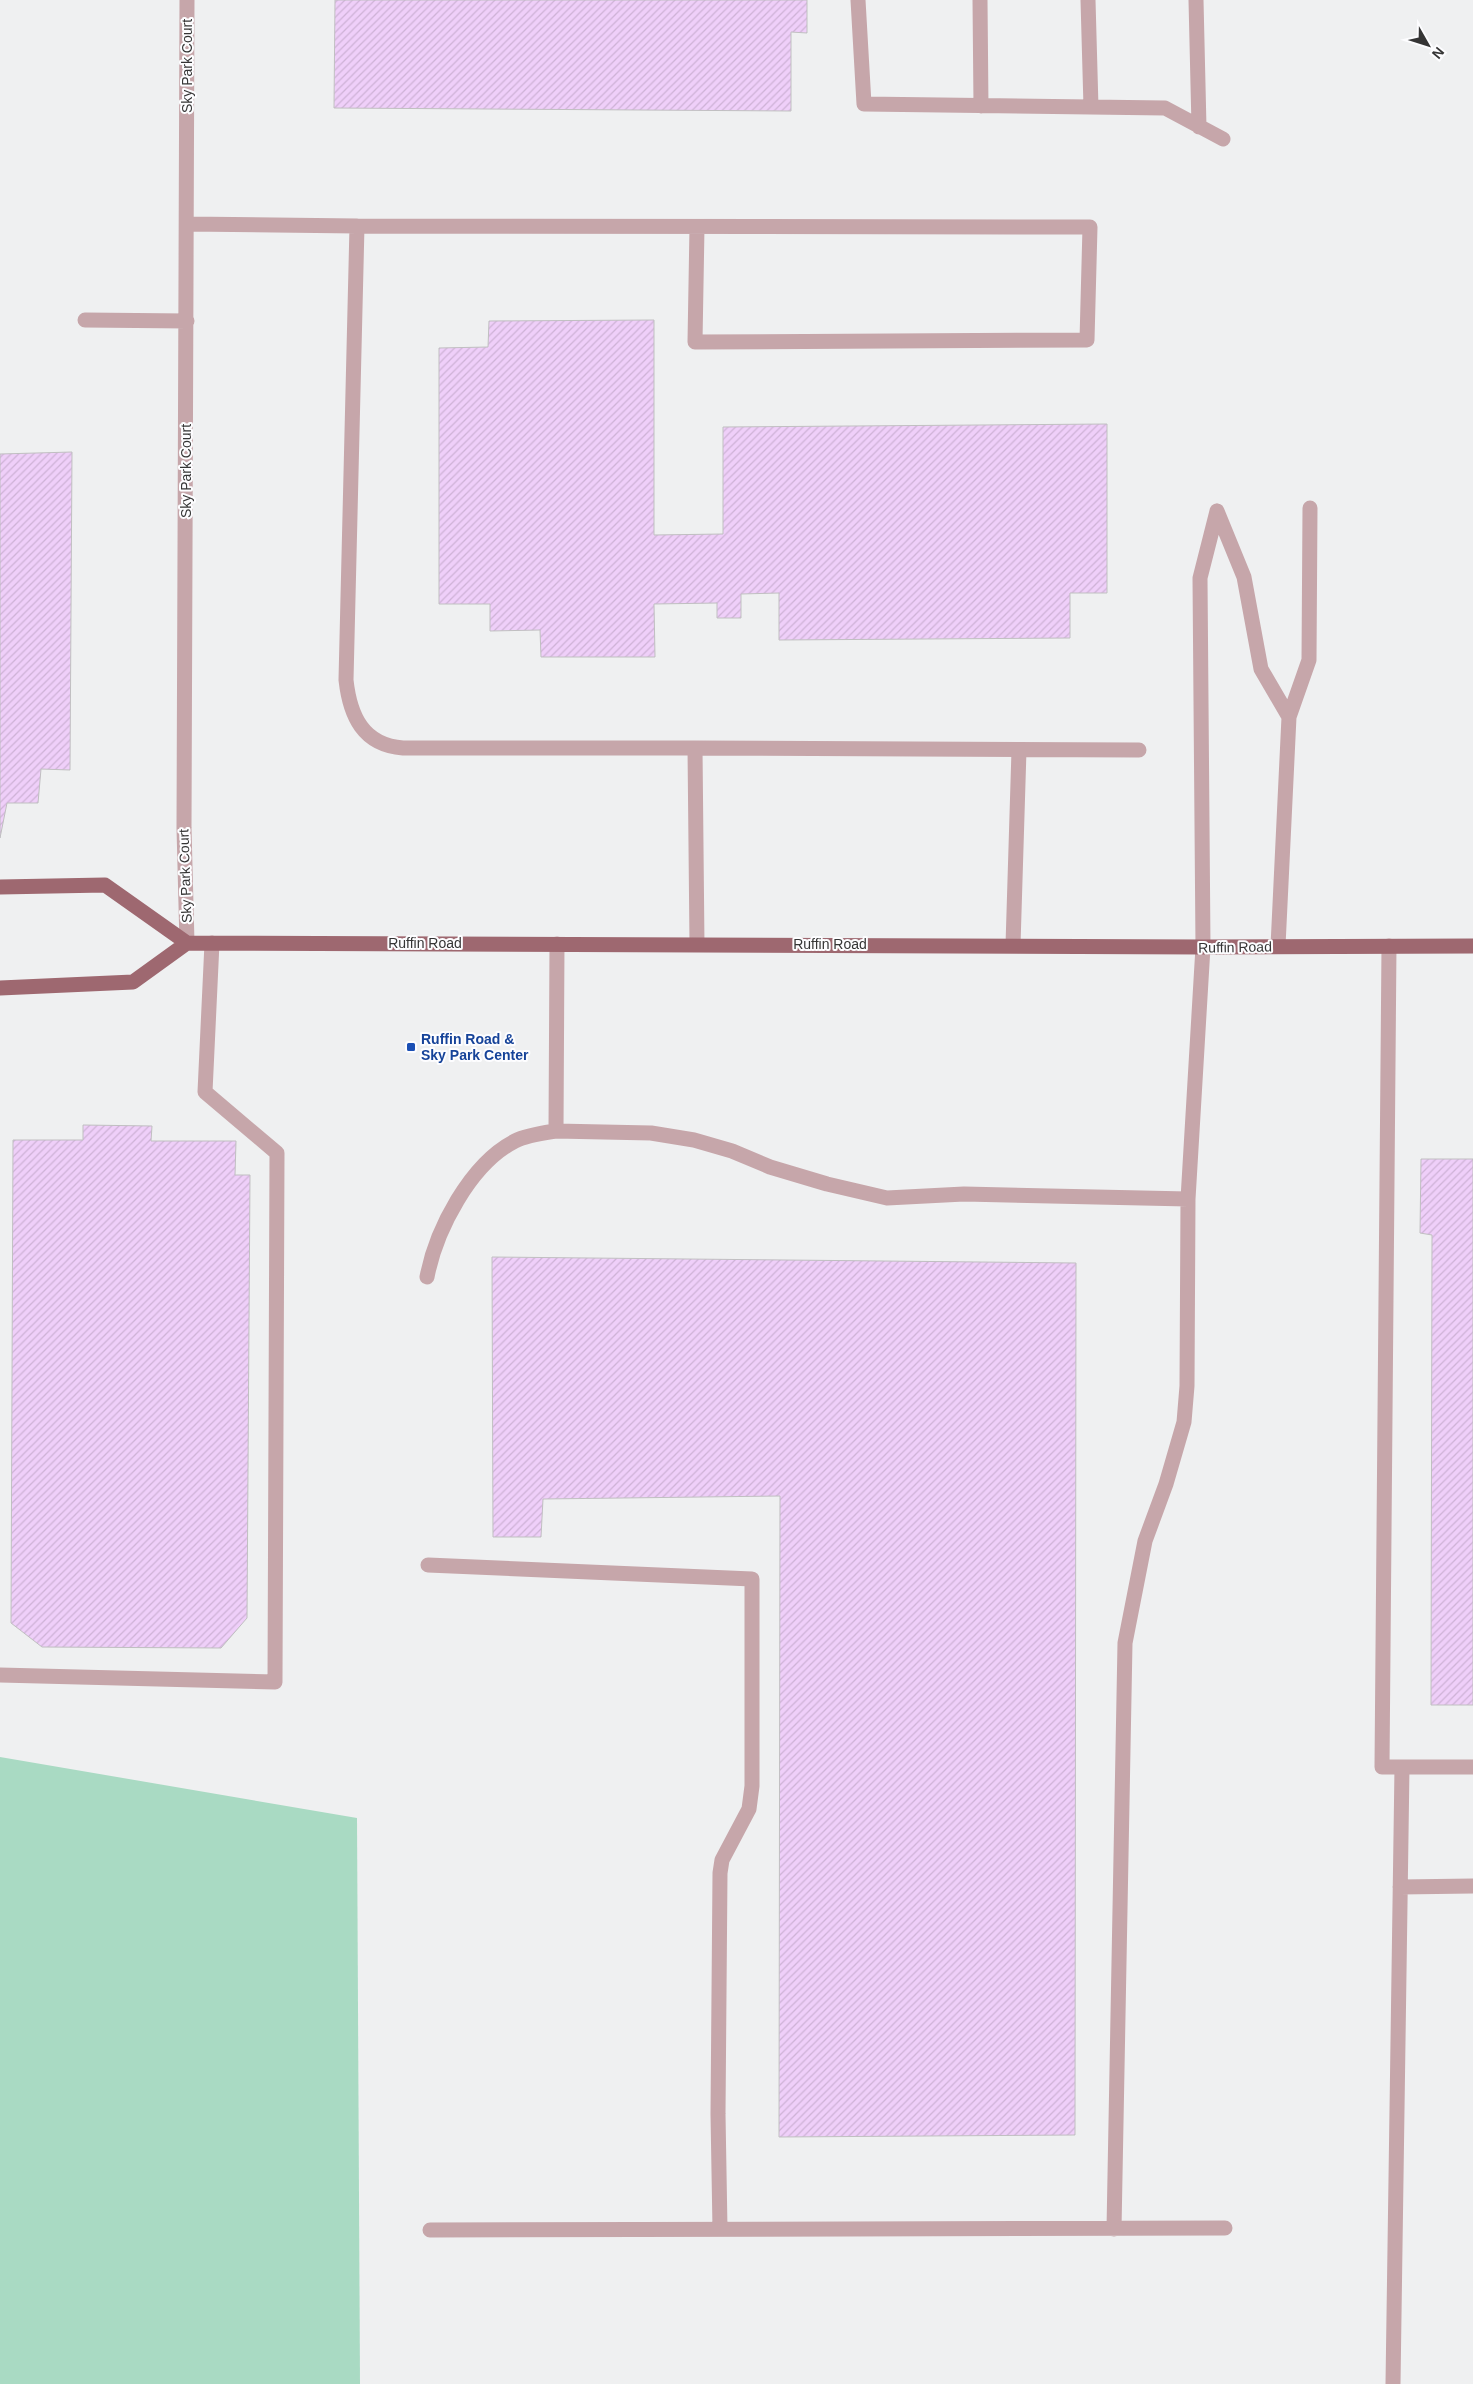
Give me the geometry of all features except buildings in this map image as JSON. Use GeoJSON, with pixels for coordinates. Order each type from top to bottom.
{"type":"FeatureCollection","features":[{"type":"Feature","properties":{"kind":"main road"},"geometry":{"type":"LineString","coordinates":[[0,887],[105,884],[187,942],[132,982],[0,988]]}},
{"type":"Feature","properties":{"kind":"main road","name":"Ruffin Road"},"geometry":{"type":"LineString","coordinates":[[187,942],[1203,947],[1473,946]]}},
{"type":"Feature","properties":{"kind":"street","name":"Sky Park Court"},"geometry":{"type":"LineString","coordinates":[[187,0],[184,828],[187,942]]}},
{"type":"Feature","properties":{"kind":"street"},"geometry":{"type":"LineString","coordinates":[[858,0],[864,104],[1165,108],[1223,139]]}},
{"type":"Feature","properties":{"kind":"street"},"geometry":{"type":"LineString","coordinates":[[980,0],[981,106]]}},
{"type":"Feature","properties":{"kind":"street"},"geometry":{"type":"LineString","coordinates":[[1088,0],[1091,107]]}},
{"type":"Feature","properties":{"kind":"street"},"geometry":{"type":"LineString","coordinates":[[1196,0],[1199,127]]}},
{"type":"Feature","properties":{"kind":"street"},"geometry":{"type":"LineString","coordinates":[[187,224],[1090,227],[1087,340],[695,342],[697,227]]}},
{"type":"Feature","properties":{"kind":"street"},"geometry":{"type":"LineString","coordinates":[[357,226],[346,680],[348,701],[360,726],[378,742],[390,747],[403,748],[1139,750]]}},
{"type":"Feature","properties":{"kind":"street"},"geometry":{"type":"LineString","coordinates":[[85,320],[187,321]]}},
{"type":"Feature","properties":{"kind":"street"},"geometry":{"type":"LineString","coordinates":[[1278,946],[1289,717],[1309,660],[1310,508]]}},
{"type":"Feature","properties":{"kind":"street"},"geometry":{"type":"LineString","coordinates":[[1114,2228],[1125,1643],[1145,1541],[1166,1484],[1184,1422],[1187,1386],[1188,1200],[1203,947],[1200,578],[1217,511],[1244,577],[1261,669],[1289,717]]}},
{"type":"Feature","properties":{"kind":"street"},"geometry":{"type":"LineString","coordinates":[[695,748],[697,944]]}},
{"type":"Feature","properties":{"kind":"street"},"geometry":{"type":"LineString","coordinates":[[1013,945],[1019,750]]}},
{"type":"Feature","properties":{"kind":"street"},"geometry":{"type":"LineString","coordinates":[[0,1675],[275,1682],[277,1153],[205,1092],[212,942]]}},
{"type":"Feature","properties":{"kind":"street"},"geometry":{"type":"LineString","coordinates":[[556,1131],[557,944]]}},
{"type":"Feature","properties":{"kind":"street"},"geometry":{"type":"LineString","coordinates":[[1390,946],[1382,1767],[1473,1767]]}},
{"type":"Feature","properties":{"kind":"street"},"geometry":{"type":"LineString","coordinates":[[427,1277],[431,1256],[439,1235],[464,1191],[481,1170],[499,1152],[516,1140],[556,1131],[651,1133],[694,1140],[732,1150],[770,1167],[826,1184],[887,1198],[964,1194],[1188,1200]]}},
{"type":"Feature","properties":{"kind":"street"},"geometry":{"type":"LineString","coordinates":[[428,1565],[752,1579],[752,1786],[749,1809],[744,1822],[722,1860],[720,1872],[718,2114],[720,2229]]}},
{"type":"Feature","properties":{"kind":"street"},"geometry":{"type":"LineString","coordinates":[[1393,2384],[1402,1767]]}},
{"type":"Feature","properties":{"kind":"street"},"geometry":{"type":"LineString","coordinates":[[1400,1887],[1473,1886]]}},
{"type":"Feature","properties":{"kind":"street"},"geometry":{"type":"LineString","coordinates":[[430,2230],[1225,2228]]}},
{"type":"Feature","properties":{"kind":"green space"},"geometry":{"type":"Polygon","coordinates":[[[0,1757],[357,1818],[360,2384],[0,2384],[0,1757]]]}},
{"type":"Feature","properties":{"kind":"place","name":"Ruffin Road & Sky Park Center"},"geometry":{"type":"Point","coordinates":[411,1047]}}]}
